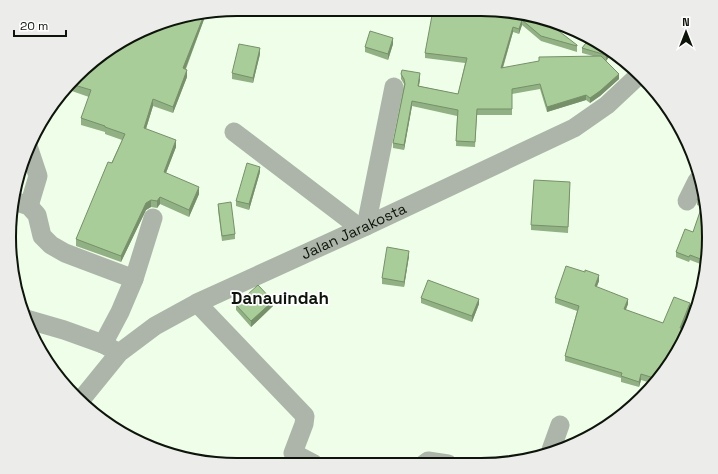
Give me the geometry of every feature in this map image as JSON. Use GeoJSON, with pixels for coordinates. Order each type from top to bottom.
{"type":"FeatureCollection","features":[{"type":"Feature","properties":{"kind":"street","name":"Jalan Jarakosta"},"geometry":{"type":"LineString","coordinates":[[83,395],[111,348],[197,303],[574,128],[607,105],[635,79]]}},
{"type":"Feature","properties":{"kind":"street"},"geometry":{"type":"LineString","coordinates":[[234,132],[363,227],[394,87]]}},
{"type":"Feature","properties":{"kind":"street"},"geometry":{"type":"LineString","coordinates":[[31,156],[38,176],[22,204],[37,215],[42,236],[51,245],[65,253],[134,279]]}},
{"type":"Feature","properties":{"kind":"street"},"geometry":{"type":"LineString","coordinates":[[687,201],[695,184]]}},
{"type":"Feature","properties":{"kind":"street"},"geometry":{"type":"LineString","coordinates":[[33,321],[64,330],[111,348],[120,312],[134,279],[153,218]]}},
{"type":"Feature","properties":{"kind":"street"},"geometry":{"type":"LineString","coordinates":[[197,303],[305,416],[304,424],[289,458]]}},
{"type":"Feature","properties":{"kind":"street"},"geometry":{"type":"LineString","coordinates":[[553,446],[560,425]]}},
{"type":"Feature","properties":{"kind":"building"},"geometry":{"type":"Polygon","coordinates":[[[432,16],[495,16],[524,20],[552,28],[557,30],[577,45],[541,36],[522,20],[519,29],[513,27],[501,68],[539,61],[539,57],[601,56],[619,74],[590,98],[586,95],[547,107],[540,84],[512,89],[512,109],[477,109],[475,142],[456,141],[458,110],[412,101],[404,145],[393,143],[405,84],[401,74],[402,70],[420,73],[418,86],[458,94],[467,58],[425,53],[432,16]]]}},
{"type":"Feature","properties":{"kind":"building"},"geometry":{"type":"Polygon","coordinates":[[[202,19],[183,68],[187,70],[173,107],[153,99],[144,128],[176,140],[164,172],[199,187],[189,210],[160,197],[157,201],[151,200],[146,203],[121,256],[76,239],[108,162],[112,163],[125,134],[81,118],[91,90],[76,86],[91,71],[114,53],[152,33],[202,19]]]}},
{"type":"Feature","properties":{"kind":"building"},"geometry":{"type":"Polygon","coordinates":[[[370,31],[393,38],[388,54],[365,47],[370,31]]]}},
{"type":"Feature","properties":{"kind":"building"},"geometry":{"type":"Polygon","coordinates":[[[586,43],[606,55],[606,55],[582,48],[586,43]]]}},
{"type":"Feature","properties":{"kind":"building"},"geometry":{"type":"Polygon","coordinates":[[[239,44],[260,48],[253,78],[232,73],[239,44]]]}},
{"type":"Feature","properties":{"kind":"building"},"geometry":{"type":"Polygon","coordinates":[[[247,163],[260,167],[249,204],[236,201],[247,163]]]}},
{"type":"Feature","properties":{"kind":"building"},"geometry":{"type":"Polygon","coordinates":[[[534,180],[570,182],[568,227],[531,225],[534,180]]]}},
{"type":"Feature","properties":{"kind":"building"},"geometry":{"type":"Polygon","coordinates":[[[231,202],[235,234],[222,236],[218,204],[231,202]]]}},
{"type":"Feature","properties":{"kind":"building"},"geometry":{"type":"Polygon","coordinates":[[[700,211],[702,223],[701,259],[676,252],[685,229],[693,232],[700,211]]]}},
{"type":"Feature","properties":{"kind":"building"},"geometry":{"type":"Polygon","coordinates":[[[387,247],[409,251],[404,282],[382,278],[387,247]]]}},
{"type":"Feature","properties":{"kind":"building"},"geometry":{"type":"Polygon","coordinates":[[[566,266],[599,275],[595,286],[628,299],[624,309],[663,323],[674,297],[690,303],[680,328],[682,329],[665,360],[652,377],[641,374],[639,382],[621,376],[622,373],[565,356],[579,306],[555,298],[566,266]]]}},
{"type":"Feature","properties":{"kind":"building"},"geometry":{"type":"Polygon","coordinates":[[[428,280],[479,299],[472,316],[421,298],[428,280]]]}},
{"type":"Feature","properties":{"kind":"building"},"geometry":{"type":"Polygon","coordinates":[[[258,285],[273,301],[251,321],[236,305],[258,285]]]}},
{"type":"Feature","properties":{"kind":"district","name":"Danauindah"},"geometry":{"type":"Point","coordinates":[280,298]}}]}
